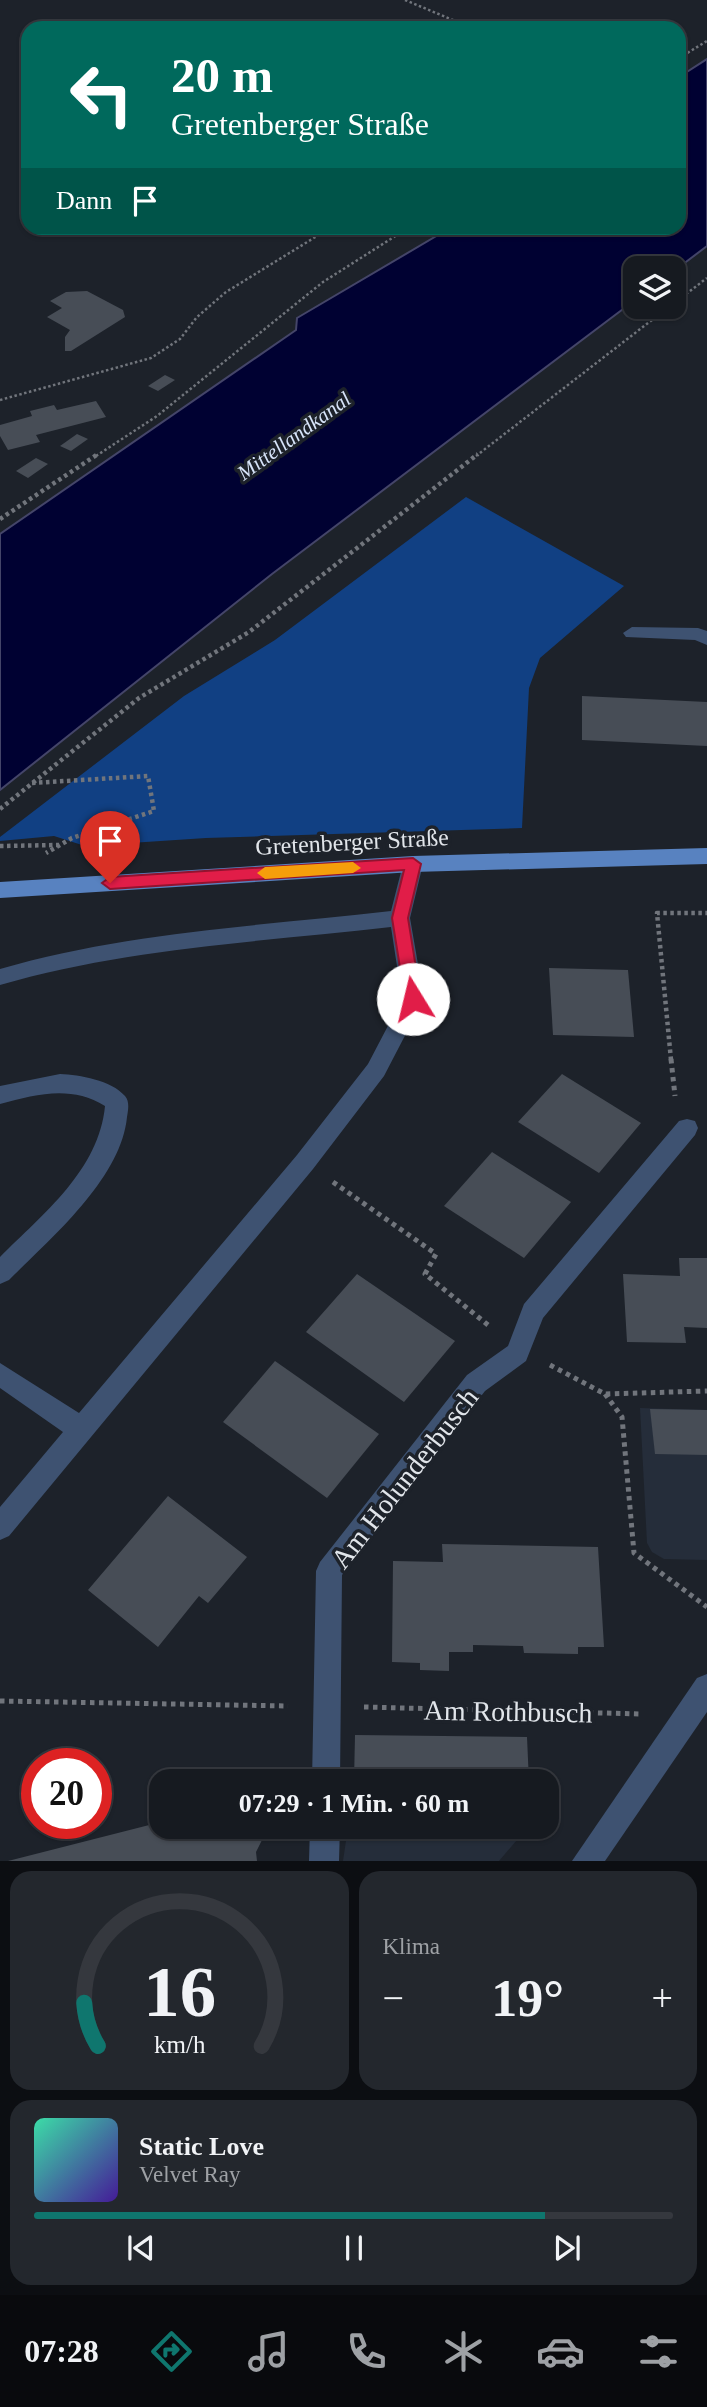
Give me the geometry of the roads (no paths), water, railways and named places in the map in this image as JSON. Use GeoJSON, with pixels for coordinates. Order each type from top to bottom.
{"type":"FeatureCollection","features":[{"type":"Feature","properties":{"kind":"main road","name":"Gretenberger Straße"},"geometry":{"type":"LineString","coordinates":[[0,890],[413,864],[707,856]]}},
{"type":"Feature","properties":{"kind":"street"},"geometry":{"type":"LineString","coordinates":[[632,633],[698,634],[707,639]]}},
{"type":"Feature","properties":{"kind":"street"},"geometry":{"type":"LineString","coordinates":[[0,1527],[305,1162],[376,1070],[413,999],[400,918],[413,864]]}},
{"type":"Feature","properties":{"kind":"street"},"geometry":{"type":"LineString","coordinates":[[0,977],[61,959],[118,950],[400,918]]}},
{"type":"Feature","properties":{"kind":"street"},"geometry":{"type":"LineString","coordinates":[[0,1095],[62,1081],[98,1088],[117,1102],[118,1121],[109,1148],[72,1198],[0,1273]]}},
{"type":"Feature","properties":{"kind":"street","name":"Am Holunderbusch"},"geometry":{"type":"LineString","coordinates":[[326,1769],[329,1571],[476,1383],[517,1353],[533,1312],[687,1128]]}},
{"type":"Feature","properties":{"kind":"street"},"geometry":{"type":"LineString","coordinates":[[0,1374],[82,1430]]}},
{"type":"Feature","properties":{"kind":"street"},"geometry":{"type":"LineString","coordinates":[[587,1861],[707,1688]]}},
{"type":"Feature","properties":{"kind":"street"},"geometry":{"type":"LineString","coordinates":[[324,1861],[325,1839]]}},
{"type":"Feature","properties":{"kind":"water","name":"Mittellandkanal"},"geometry":{"type":"Polygon","coordinates":[[[707,59],[707,246],[686,262],[686,256],[623,256],[623,309],[272,574],[0,790],[0,534],[296,330],[297,318],[438,235],[686,235],[686,72],[707,59]]]}}]}
